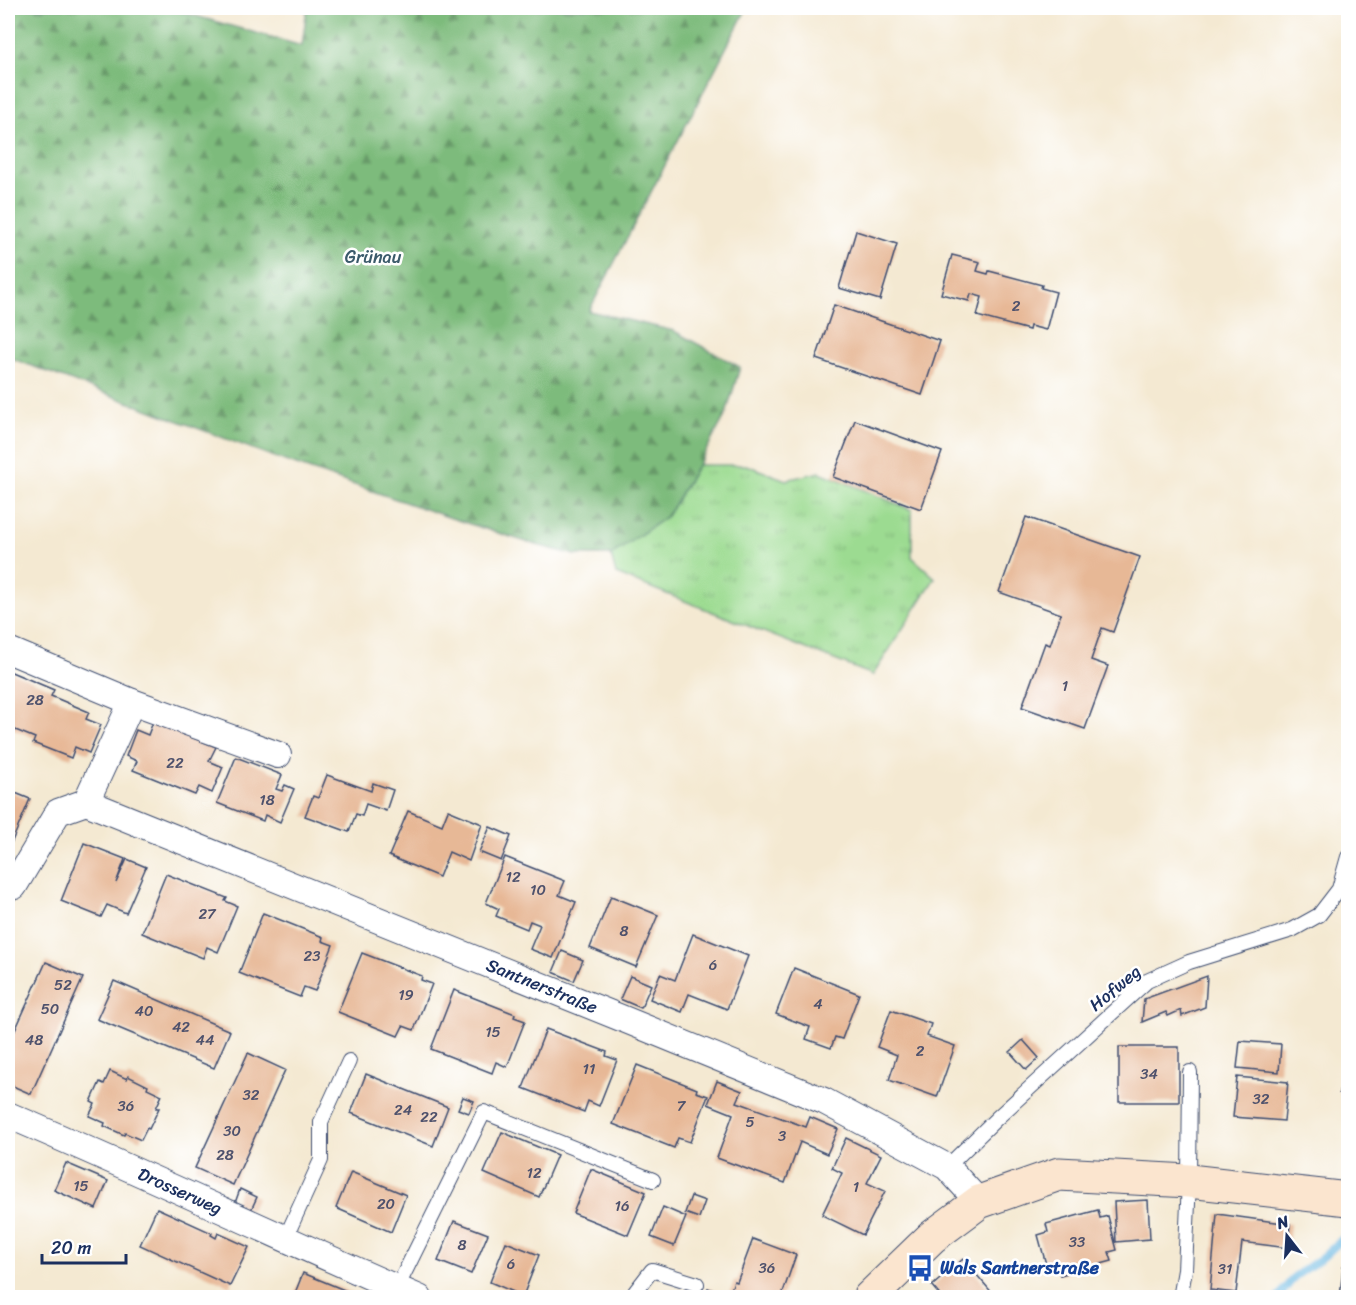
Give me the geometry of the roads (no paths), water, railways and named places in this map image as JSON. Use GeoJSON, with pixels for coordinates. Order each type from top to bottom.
{"type":"FeatureCollection","features":[{"type":"Feature","properties":{"kind":"street"},"geometry":{"type":"LineString","coordinates":[[8,650],[132,702],[278,755]]}},
{"type":"Feature","properties":{"kind":"street"},"geometry":{"type":"LineString","coordinates":[[8,886],[14,886],[58,812],[86,802],[132,702]]}},
{"type":"Feature","properties":{"kind":"street","name":"Santnerstraße"},"geometry":{"type":"LineString","coordinates":[[86,802],[824,1101],[947,1167],[980,1202]]}},
{"type":"Feature","properties":{"kind":"street","name":"Drosserweg"},"geometry":{"type":"LineString","coordinates":[[8,1115],[408,1293]]}},
{"type":"Feature","properties":{"kind":"street"},"geometry":{"type":"LineString","coordinates":[[869,1298],[932,1237],[980,1202],[1059,1174],[1189,1181],[1348,1199]]}},
{"type":"Feature","properties":{"kind":"lane","name":"Hofweg"},"geometry":{"type":"LineString","coordinates":[[947,1167],[997,1118],[1147,981],[1189,962],[1293,930],[1319,915],[1339,889],[1348,857]]}},
{"type":"Feature","properties":{"kind":"lane"},"geometry":{"type":"LineString","coordinates":[[285,1239],[321,1160],[321,1122],[349,1061]]}},
{"type":"Feature","properties":{"kind":"lane"},"geometry":{"type":"LineString","coordinates":[[1180,1298],[1185,1270],[1189,1181],[1190,1072]]}},
{"type":"Feature","properties":{"kind":"lane"},"geometry":{"type":"LineString","coordinates":[[408,1293],[484,1112],[653,1180]]}},
{"type":"Feature","properties":{"kind":"lane"},"geometry":{"type":"LineString","coordinates":[[632,1298],[652,1270],[697,1284]]}},
{"type":"Feature","properties":{"kind":"waterway"},"geometry":{"type":"LineString","coordinates":[[1278,1298],[1294,1277],[1323,1257],[1348,1234]]}},
{"type":"Feature","properties":{"kind":"place","name":"Wals Santnerstraße"},"geometry":{"type":"Point","coordinates":[920,1268]}},
{"type":"Feature","properties":{"kind":"park label","name":"Grünau"},"geometry":{"type":"Point","coordinates":[373,257]}}]}
